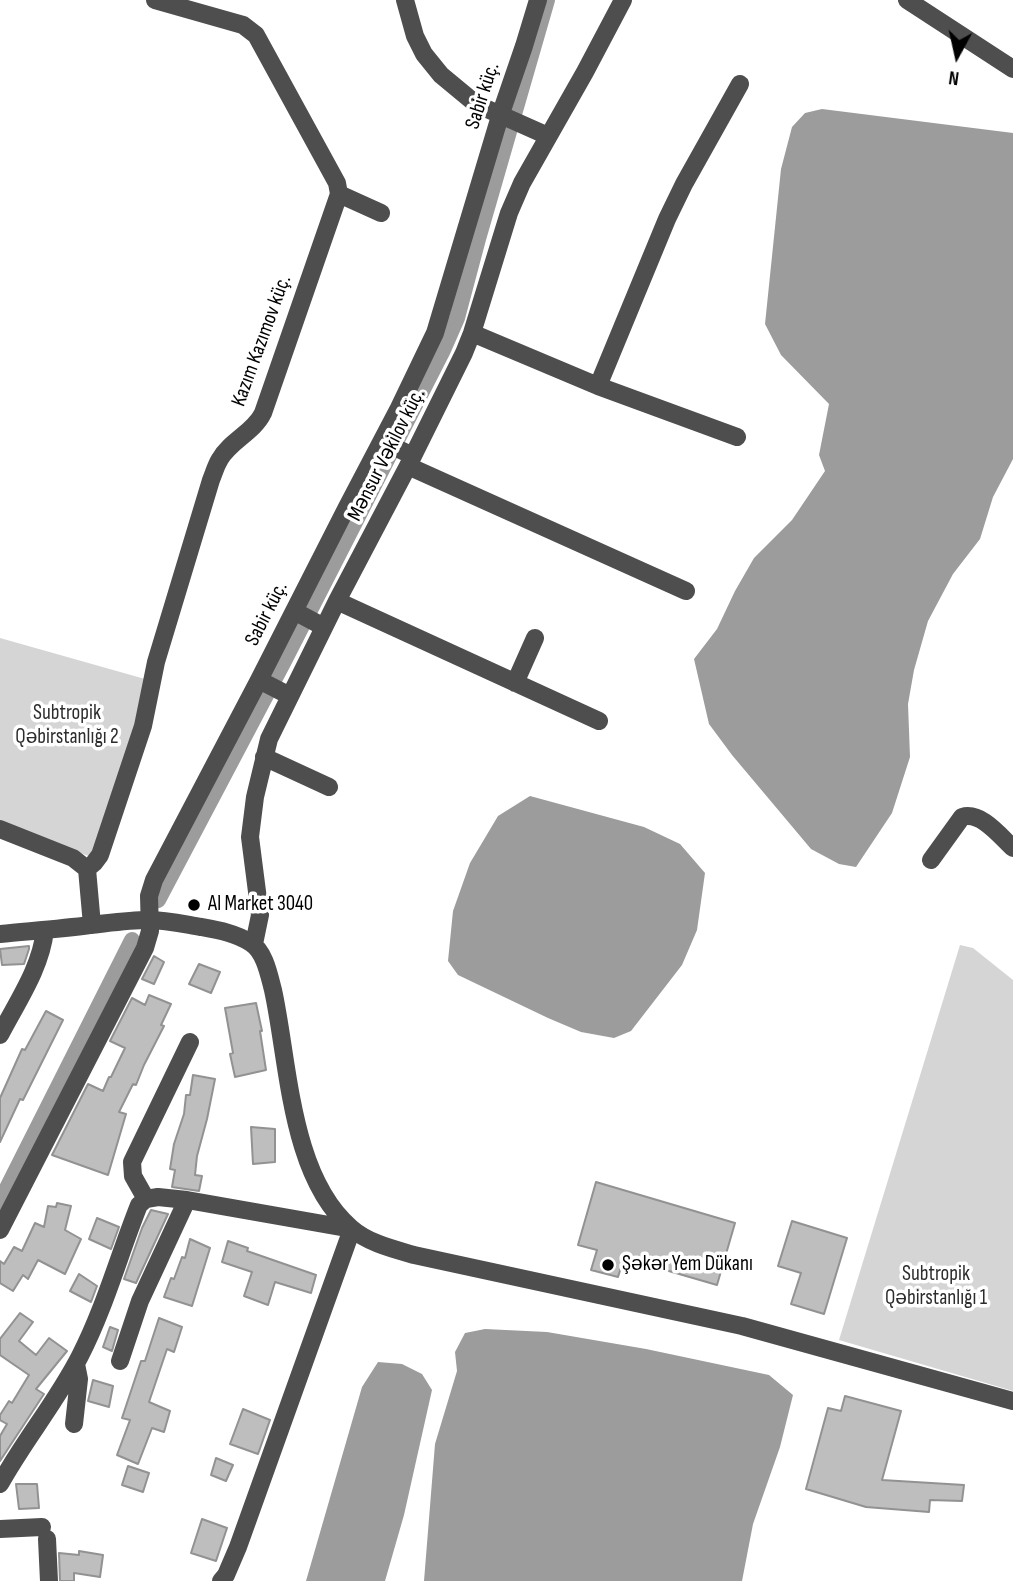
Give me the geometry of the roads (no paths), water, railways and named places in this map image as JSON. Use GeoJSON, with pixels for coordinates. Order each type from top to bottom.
{"type":"FeatureCollection","features":[{"type":"Feature","properties":{"kind":"street"},"geometry":{"type":"LineString","coordinates":[[155,0],[243,25],[256,35],[337,183],[338,194],[381,213]]}},
{"type":"Feature","properties":{"kind":"street"},"geometry":{"type":"LineString","coordinates":[[405,0],[415,36],[424,54],[441,75],[476,104],[548,136]]}},
{"type":"Feature","properties":{"kind":"street","name":"Sabir küç."},"geometry":{"type":"LineString","coordinates":[[0,1230],[145,948],[149,938],[149,896],[154,880],[400,408],[435,333],[538,0]]}},
{"type":"Feature","properties":{"kind":"street","name":"Mənsur Vəkilov küç."},"geometry":{"type":"LineString","coordinates":[[254,944],[260,915],[250,837],[255,797],[268,739],[454,376],[472,333],[509,213],[522,183],[623,0]]}},
{"type":"Feature","properties":{"kind":"street"},"geometry":{"type":"LineString","coordinates":[[907,0],[1013,69]]}},
{"type":"Feature","properties":{"kind":"street"},"geometry":{"type":"LineString","coordinates":[[598,386],[667,219],[740,83]]}},
{"type":"Feature","properties":{"kind":"street","name":"Kazım Kazımov küç."},"geometry":{"type":"LineString","coordinates":[[88,869],[100,855],[142,726],[156,662],[219,458],[263,414],[338,194]]}},
{"type":"Feature","properties":{"kind":"street"},"geometry":{"type":"LineString","coordinates":[[472,333],[598,386],[737,437]]}},
{"type":"Feature","properties":{"kind":"street"},"geometry":{"type":"LineString","coordinates":[[382,440],[411,461],[686,591]]}},
{"type":"Feature","properties":{"kind":"street"},"geometry":{"type":"LineString","coordinates":[[337,601],[599,721]]}},
{"type":"Feature","properties":{"kind":"street"},"geometry":{"type":"LineString","coordinates":[[294,611],[324,627]]}},
{"type":"Feature","properties":{"kind":"street"},"geometry":{"type":"LineString","coordinates":[[515,683],[535,638]]}},
{"type":"Feature","properties":{"kind":"street"},"geometry":{"type":"LineString","coordinates":[[259,681],[290,696]]}},
{"type":"Feature","properties":{"kind":"street"},"geometry":{"type":"LineString","coordinates":[[264,757],[329,787]]}},
{"type":"Feature","properties":{"kind":"street"},"geometry":{"type":"LineString","coordinates":[[931,860],[962,817],[970,815],[979,817],[1013,848]]}},
{"type":"Feature","properties":{"kind":"street"},"geometry":{"type":"LineString","coordinates":[[0,829],[73,858],[88,869],[92,925]]}},
{"type":"Feature","properties":{"kind":"street"},"geometry":{"type":"LineString","coordinates":[[0,934],[150,920],[221,931],[254,944],[269,974],[285,1065],[312,1173],[324,1197],[337,1214],[352,1229],[372,1240],[414,1255],[742,1326],[1013,1401]]}},
{"type":"Feature","properties":{"kind":"street"},"geometry":{"type":"LineString","coordinates":[[0,1035],[39,958],[45,930]]}},
{"type":"Feature","properties":{"kind":"street"},"geometry":{"type":"LineString","coordinates":[[146,1199],[133,1176],[132,1162],[190,1042]]}},
{"type":"Feature","properties":{"kind":"street"},"geometry":{"type":"LineString","coordinates":[[0,1484],[76,1364],[113,1280],[139,1205],[146,1199],[158,1197],[187,1200],[352,1229]]}},
{"type":"Feature","properties":{"kind":"street"},"geometry":{"type":"LineString","coordinates":[[120,1361],[140,1301],[187,1200]]}},
{"type":"Feature","properties":{"kind":"street"},"geometry":{"type":"LineString","coordinates":[[221,1581],[238,1547],[352,1229]]}},
{"type":"Feature","properties":{"kind":"street"},"geometry":{"type":"LineString","coordinates":[[74,1424],[79,1380],[76,1364]]}},
{"type":"Feature","properties":{"kind":"street"},"geometry":{"type":"LineString","coordinates":[[0,1529],[44,1533],[49,1581]]}},
{"type":"Feature","properties":{"kind":"waterway"},"geometry":{"type":"LineString","coordinates":[[158,900],[283,663],[457,318],[547,0]]}},
{"type":"Feature","properties":{"kind":"waterway"},"geometry":{"type":"LineString","coordinates":[[0,1202],[132,940]]}},
{"type":"Feature","properties":{"kind":"place","name":"Al Market 3040"},"geometry":{"type":"Point","coordinates":[194,905]}},
{"type":"Feature","properties":{"kind":"place","name":"Şəkər Yem Dükanı"},"geometry":{"type":"Point","coordinates":[608,1265]}},
{"type":"Feature","properties":{"kind":"park label","name":"Subtropik Qəbirstanlığı 2"},"geometry":{"type":"Point","coordinates":[67,726]}},
{"type":"Feature","properties":{"kind":"park label","name":"Subtropik Qəbirstanlığı 1"},"geometry":{"type":"Point","coordinates":[936,1287]}}]}
